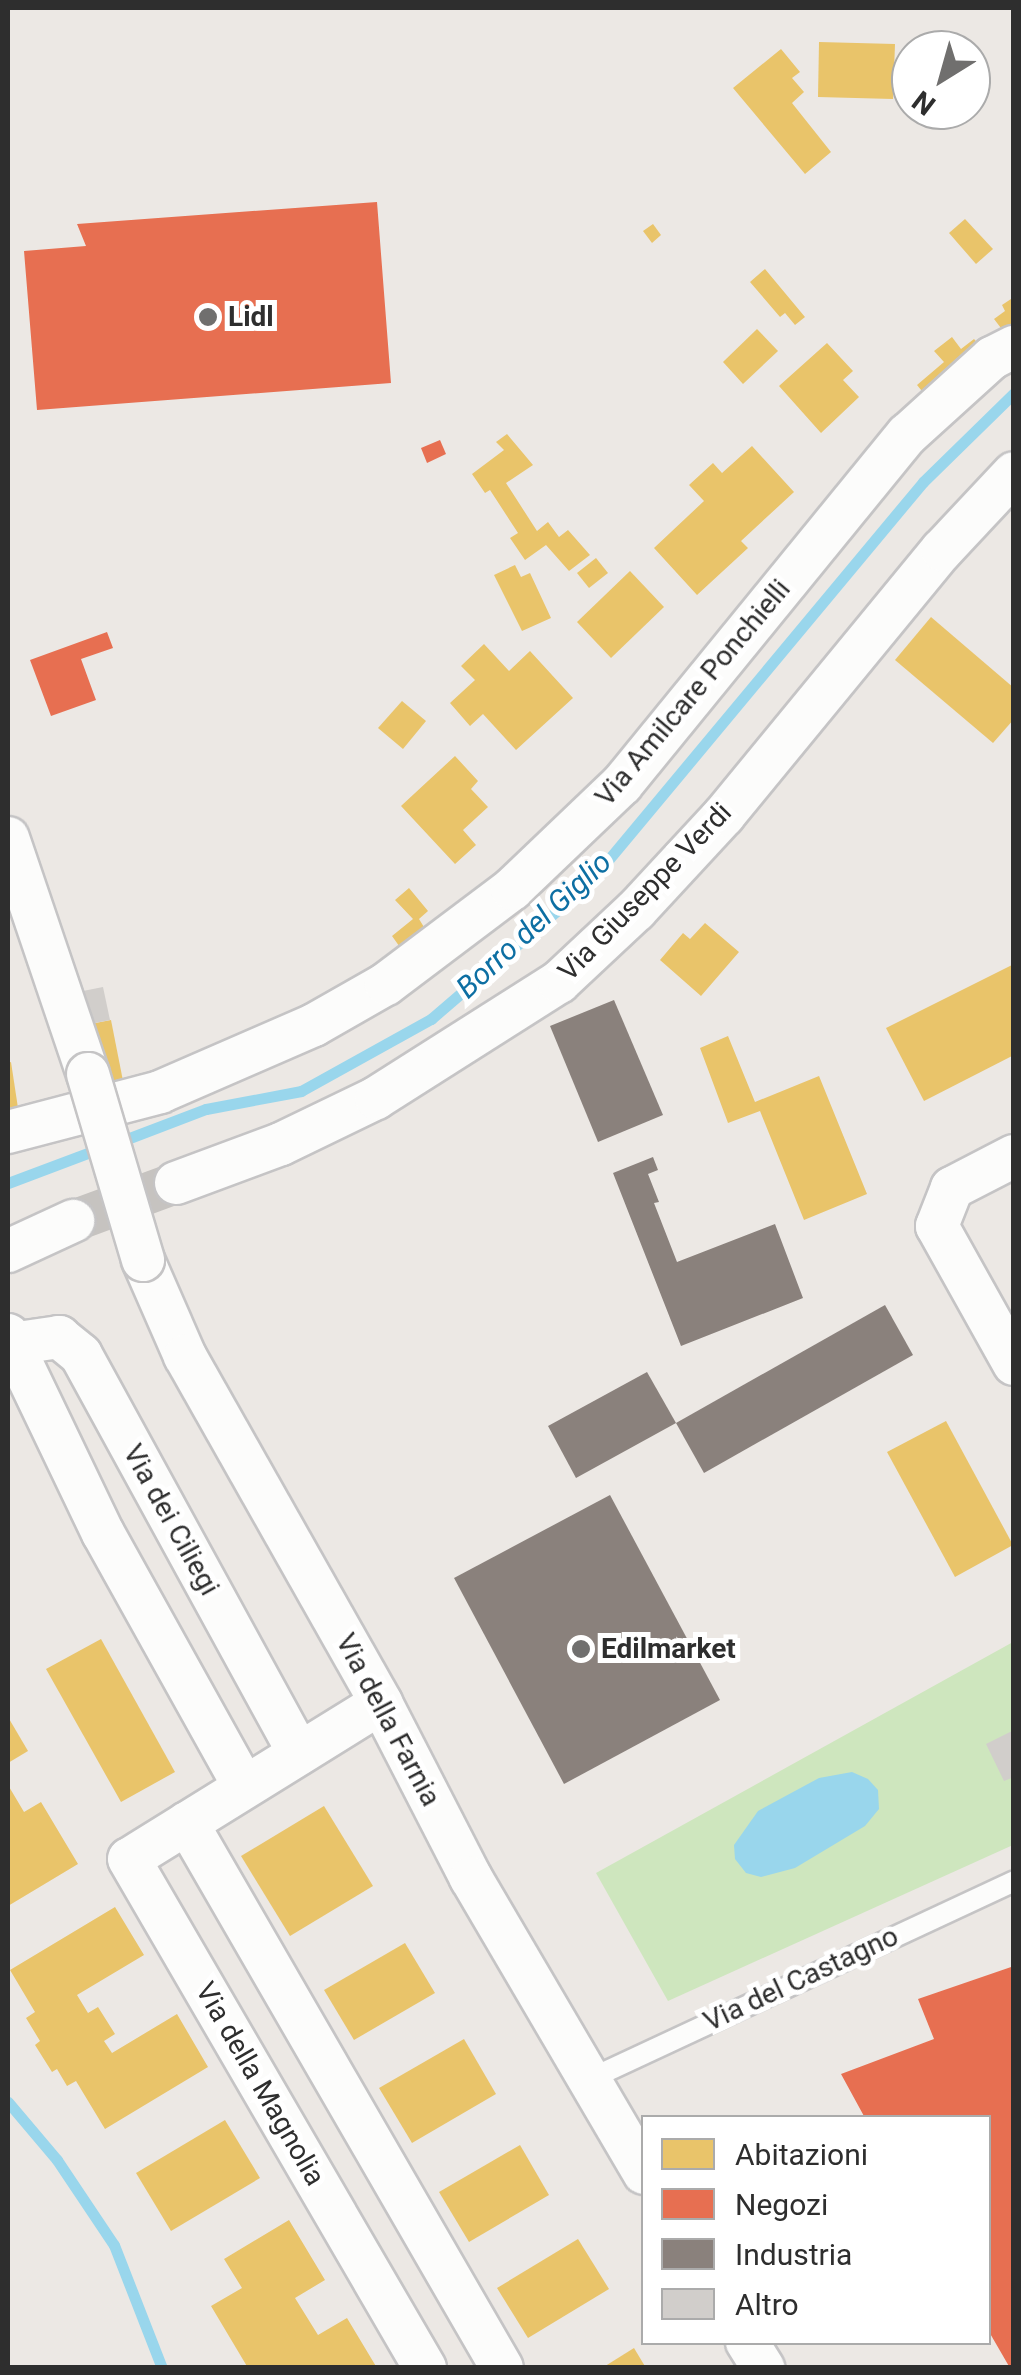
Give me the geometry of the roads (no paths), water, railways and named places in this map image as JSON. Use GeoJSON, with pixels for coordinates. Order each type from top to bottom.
{"type":"FeatureCollection","features":[{"type":"Feature","properties":{"kind":"street","name":"Via Amilcare Ponchielli"},"geometry":{"type":"LineString","coordinates":[[8,1132],[160,1092],[314,1025],[386,984],[512,889],[622,784],[907,435],[992,358],[1014,347]]}},
{"type":"Feature","properties":{"kind":"street","name":"Via Giuseppe Verdi"},"geometry":{"type":"LineString","coordinates":[[176,1184],[376,1098],[559,982],[636,910],[724,814],[942,550],[1014,473]]}},
{"type":"Feature","properties":{"kind":"street","name":"Via della Farnia"},"geometry":{"type":"LineString","coordinates":[[8,838],[88,1074],[144,1260],[186,1356],[381,1703],[471,1878],[641,2168]]}},
{"type":"Feature","properties":{"kind":"street"},"geometry":{"type":"LineString","coordinates":[[1014,1156],[952,1188],[937,1226],[1014,1364]]}},
{"type":"Feature","properties":{"kind":"street"},"geometry":{"type":"LineString","coordinates":[[8,1251],[73,1221]]}},
{"type":"Feature","properties":{"kind":"street","name":"Via dei Ciliegi"},"geometry":{"type":"LineString","coordinates":[[244,1785],[103,1532],[9,1340],[59,1337],[81,1355],[299,1752]]}},
{"type":"Feature","properties":{"kind":"street","name":"Via della Magnolia"},"geometry":{"type":"LineString","coordinates":[[381,1703],[130,1859],[426,2368]]}},
{"type":"Feature","properties":{"kind":"street"},"geometry":{"type":"LineString","coordinates":[[187,1824],[502,2368]]}},
{"type":"Feature","properties":{"kind":"lane","name":"Via del Castagno"},"geometry":{"type":"LineString","coordinates":[[590,2079],[1014,1881]]}},
{"type":"Feature","properties":{"kind":"water"},"geometry":{"type":"Polygon","coordinates":[[[852,1772],[868,1779],[878,1790],[879,1809],[865,1826],[795,1868],[761,1877],[746,1873],[735,1859],[734,1845],[758,1811],[819,1778],[852,1772]]]}},
{"type":"Feature","properties":{"kind":"waterway","name":"Borro del Giglio"},"geometry":{"type":"LineString","coordinates":[[119,1142],[206,1109],[301,1091],[431,1019],[589,883],[923,482],[1014,393]]}},
{"type":"Feature","properties":{"kind":"waterway","name":"Borro del Giglio"},"geometry":{"type":"LineString","coordinates":[[8,1183],[101,1148]]}},
{"type":"Feature","properties":{"kind":"waterway"},"geometry":{"type":"LineString","coordinates":[[8,2102],[57,2160],[114,2245],[162,2368]]}},
{"type":"Feature","properties":{"kind":"tunnel"},"geometry":{"type":"LineString","coordinates":[[73,1221],[176,1183]]}},
{"type":"Feature","properties":{"kind":"place","name":"Lidl"},"geometry":{"type":"Point","coordinates":[208,317]}},
{"type":"Feature","properties":{"kind":"place","name":"Edilmarket"},"geometry":{"type":"Point","coordinates":[581,1649]}}]}
